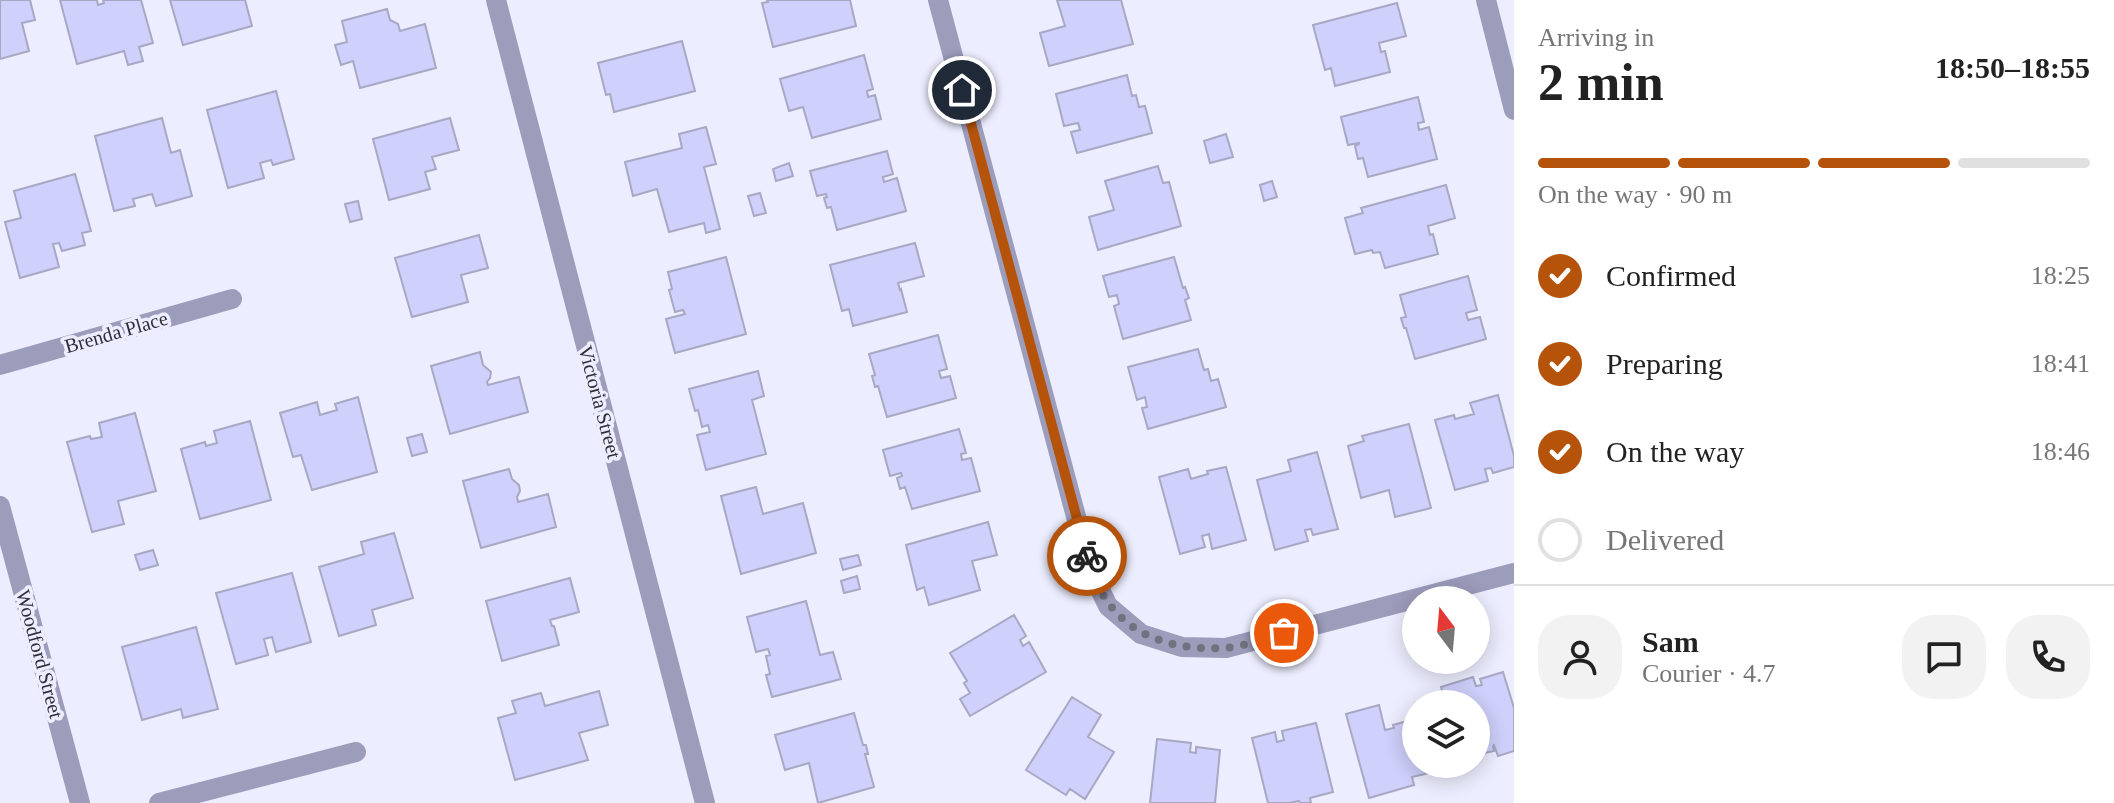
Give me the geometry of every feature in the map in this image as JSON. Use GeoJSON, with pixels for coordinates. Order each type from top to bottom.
{"type":"FeatureCollection","features":[{"type":"Feature","properties":{"kind":"street","name":"Victoria Street"},"geometry":{"type":"LineString","coordinates":[[496,0],[705,803]]}},
{"type":"Feature","properties":{"kind":"street"},"geometry":{"type":"LineString","coordinates":[[938,0],[1090,569],[1108,606],[1141,634],[1182,647],[1226,648],[1514,573]]}},
{"type":"Feature","properties":{"kind":"street"},"geometry":{"type":"LineString","coordinates":[[1486,0],[1514,110]]}},
{"type":"Feature","properties":{"kind":"street","name":"Brenda Place"},"geometry":{"type":"LineString","coordinates":[[0,365],[232,299]]}},
{"type":"Feature","properties":{"kind":"street","name":"Woodford Street"},"geometry":{"type":"LineString","coordinates":[[0,506],[80,803]]}},
{"type":"Feature","properties":{"kind":"street"},"geometry":{"type":"LineString","coordinates":[[159,803],[356,752]]}},
{"type":"Feature","properties":{"kind":"building"},"geometry":{"type":"Polygon","coordinates":[[[0,0],[30,0],[35,20],[22,23],[29,51],[0,59],[0,0]]]}},
{"type":"Feature","properties":{"kind":"building"},"geometry":{"type":"Polygon","coordinates":[[[60,0],[97,0],[98,5],[104,3],[103,0],[141,0],[153,43],[139,47],[143,61],[128,65],[124,51],[77,64],[60,0]]]}},
{"type":"Feature","properties":{"kind":"building"},"geometry":{"type":"Polygon","coordinates":[[[170,0],[245,0],[252,26],[183,45],[170,0]]]}},
{"type":"Feature","properties":{"kind":"building"},"geometry":{"type":"Polygon","coordinates":[[[767,0],[850,0],[856,26],[773,47],[762,3],[767,0]]]}},
{"type":"Feature","properties":{"kind":"building"},"geometry":{"type":"Polygon","coordinates":[[[1057,0],[1121,0],[1133,44],[1049,66],[1040,33],[1065,26],[1057,0]]]}},
{"type":"Feature","properties":{"kind":"building"},"geometry":{"type":"Polygon","coordinates":[[[1397,3],[1406,36],[1379,43],[1381,52],[1385,51],[1390,72],[1335,86],[1331,68],[1325,70],[1313,25],[1397,3]]]}},
{"type":"Feature","properties":{"kind":"building"},"geometry":{"type":"Polygon","coordinates":[[[387,9],[390,20],[398,24],[400,31],[425,24],[436,68],[360,88],[353,61],[341,65],[335,45],[347,42],[342,21],[387,9]]]}},
{"type":"Feature","properties":{"kind":"building"},"geometry":{"type":"Polygon","coordinates":[[[682,41],[695,91],[614,112],[598,63],[682,41]]]}},
{"type":"Feature","properties":{"kind":"building"},"geometry":{"type":"Polygon","coordinates":[[[864,55],[873,89],[867,91],[868,97],[875,95],[881,119],[812,138],[803,107],[789,111],[780,79],[864,55]]]}},
{"type":"Feature","properties":{"kind":"building"},"geometry":{"type":"Polygon","coordinates":[[[1127,75],[1132,96],[1136,95],[1139,107],[1145,106],[1152,133],[1077,153],[1071,132],[1080,130],[1078,123],[1064,126],[1056,94],[1127,75]]]}},
{"type":"Feature","properties":{"kind":"building"},"geometry":{"type":"Polygon","coordinates":[[[276,91],[294,159],[273,165],[271,160],[260,163],[264,178],[228,188],[207,110],[276,91]]]}},
{"type":"Feature","properties":{"kind":"building"},"geometry":{"type":"Polygon","coordinates":[[[1418,97],[1424,122],[1418,123],[1419,130],[1429,127],[1437,159],[1368,177],[1363,158],[1358,159],[1355,146],[1359,143],[1348,145],[1341,117],[1418,97]]]}},
{"type":"Feature","properties":{"kind":"building"},"geometry":{"type":"Polygon","coordinates":[[[162,118],[171,153],[180,150],[192,196],[156,206],[152,194],[133,199],[135,206],[114,211],[95,136],[162,118]]]}},
{"type":"Feature","properties":{"kind":"building"},"geometry":{"type":"Polygon","coordinates":[[[450,118],[459,150],[432,157],[436,169],[425,172],[430,189],[389,200],[373,139],[450,118]]]}},
{"type":"Feature","properties":{"kind":"building"},"geometry":{"type":"Polygon","coordinates":[[[706,127],[716,164],[704,167],[720,229],[706,233],[704,223],[669,232],[657,189],[633,196],[625,162],[682,148],[679,134],[706,127]]]}},
{"type":"Feature","properties":{"kind":"building"},"geometry":{"type":"Polygon","coordinates":[[[1226,134],[1233,157],[1210,163],[1204,141],[1226,134]]]}},
{"type":"Feature","properties":{"kind":"building"},"geometry":{"type":"Polygon","coordinates":[[[887,151],[893,174],[883,177],[884,182],[897,178],[906,211],[837,230],[831,207],[827,208],[826,194],[817,196],[810,171],[887,151]]]}},
{"type":"Feature","properties":{"kind":"building"},"geometry":{"type":"Polygon","coordinates":[[[789,163],[793,176],[776,181],[773,169],[789,163]]]}},
{"type":"Feature","properties":{"kind":"building"},"geometry":{"type":"Polygon","coordinates":[[[1158,166],[1163,183],[1169,182],[1181,226],[1098,250],[1089,217],[1114,210],[1105,181],[1158,166]]]}},
{"type":"Feature","properties":{"kind":"building"},"geometry":{"type":"Polygon","coordinates":[[[75,174],[91,231],[82,233],[85,245],[62,251],[59,243],[53,244],[59,267],[20,278],[5,222],[21,218],[14,191],[75,174]]]}},
{"type":"Feature","properties":{"kind":"building"},"geometry":{"type":"Polygon","coordinates":[[[1272,181],[1277,197],[1264,201],[1260,185],[1272,181]]]}},
{"type":"Feature","properties":{"kind":"building"},"geometry":{"type":"Polygon","coordinates":[[[1446,185],[1455,218],[1428,226],[1438,254],[1385,268],[1380,252],[1373,253],[1372,250],[1355,254],[1345,218],[1363,213],[1361,208],[1446,185]]]}},
{"type":"Feature","properties":{"kind":"building"},"geometry":{"type":"Polygon","coordinates":[[[760,193],[766,213],[754,216],[748,196],[760,193]]]}},
{"type":"Feature","properties":{"kind":"building"},"geometry":{"type":"Polygon","coordinates":[[[358,201],[362,219],[350,222],[345,204],[358,201]]]}},
{"type":"Feature","properties":{"kind":"building"},"geometry":{"type":"Polygon","coordinates":[[[479,235],[488,268],[461,275],[468,302],[412,317],[395,258],[479,235]]]}},
{"type":"Feature","properties":{"kind":"building"},"geometry":{"type":"Polygon","coordinates":[[[915,243],[924,276],[898,283],[907,312],[853,326],[849,309],[842,311],[830,265],[915,243]]]}},
{"type":"Feature","properties":{"kind":"building"},"geometry":{"type":"Polygon","coordinates":[[[726,257],[746,334],[675,353],[666,319],[685,314],[683,310],[675,312],[668,272],[726,257]]]}},
{"type":"Feature","properties":{"kind":"building"},"geometry":{"type":"Polygon","coordinates":[[[1174,257],[1189,298],[1185,300],[1191,320],[1123,339],[1114,306],[1119,304],[1117,295],[1109,297],[1103,276],[1174,257]]]}},
{"type":"Feature","properties":{"kind":"building"},"geometry":{"type":"Polygon","coordinates":[[[1468,276],[1477,310],[1466,313],[1468,320],[1480,317],[1486,339],[1415,359],[1401,318],[1406,317],[1400,295],[1468,276]]]}},
{"type":"Feature","properties":{"kind":"building"},"geometry":{"type":"Polygon","coordinates":[[[938,335],[947,369],[939,371],[941,378],[950,376],[956,398],[887,417],[878,386],[875,387],[869,354],[938,335]]]}},
{"type":"Feature","properties":{"kind":"building"},"geometry":{"type":"Polygon","coordinates":[[[1198,349],[1211,381],[1218,379],[1226,407],[1148,429],[1142,408],[1147,407],[1145,397],[1137,400],[1128,367],[1198,349]]]}},
{"type":"Feature","properties":{"kind":"building"},"geometry":{"type":"Polygon","coordinates":[[[480,352],[483,365],[491,372],[488,385],[519,377],[528,412],[450,434],[431,366],[480,352]]]}},
{"type":"Feature","properties":{"kind":"building"},"geometry":{"type":"Polygon","coordinates":[[[758,371],[764,396],[752,400],[766,454],[706,470],[697,435],[710,432],[708,425],[702,427],[689,389],[758,371]]]}},
{"type":"Feature","properties":{"kind":"building"},"geometry":{"type":"Polygon","coordinates":[[[1498,395],[1514,467],[1493,473],[1491,468],[1485,469],[1488,481],[1455,490],[1435,420],[1474,414],[1470,403],[1498,395]]]}},
{"type":"Feature","properties":{"kind":"building"},"geometry":{"type":"Polygon","coordinates":[[[358,397],[377,472],[312,490],[301,455],[293,457],[280,413],[317,402],[320,415],[337,410],[335,404],[358,397]]]}},
{"type":"Feature","properties":{"kind":"building"},"geometry":{"type":"Polygon","coordinates":[[[135,413],[156,491],[118,501],[124,524],[92,532],[67,442],[90,436],[91,439],[102,437],[99,423],[135,413]]]}},
{"type":"Feature","properties":{"kind":"building"},"geometry":{"type":"Polygon","coordinates":[[[250,421],[271,500],[200,519],[181,449],[205,442],[206,446],[217,443],[214,431],[250,421]]]}},
{"type":"Feature","properties":{"kind":"building"},"geometry":{"type":"Polygon","coordinates":[[[1409,424],[1431,508],[1395,517],[1389,490],[1361,498],[1348,446],[1364,441],[1362,436],[1409,424]]]}},
{"type":"Feature","properties":{"kind":"building"},"geometry":{"type":"Polygon","coordinates":[[[959,429],[966,453],[961,454],[962,460],[971,458],[980,491],[912,509],[905,487],[900,489],[897,478],[902,476],[901,473],[890,476],[883,450],[959,429]]]}},
{"type":"Feature","properties":{"kind":"building"},"geometry":{"type":"Polygon","coordinates":[[[422,434],[427,452],[412,456],[407,438],[422,434]]]}},
{"type":"Feature","properties":{"kind":"building"},"geometry":{"type":"Polygon","coordinates":[[[1317,452],[1338,529],[1313,535],[1311,529],[1305,530],[1308,541],[1275,550],[1257,480],[1291,471],[1288,460],[1317,452]]]}},
{"type":"Feature","properties":{"kind":"building"},"geometry":{"type":"Polygon","coordinates":[[[1226,467],[1246,540],[1212,549],[1209,534],[1202,536],[1205,547],[1180,554],[1159,477],[1188,469],[1191,479],[1226,467]]]}},
{"type":"Feature","properties":{"kind":"building"},"geometry":{"type":"Polygon","coordinates":[[[509,469],[512,479],[519,485],[518,502],[548,494],[556,527],[481,548],[463,481],[509,469]]]}},
{"type":"Feature","properties":{"kind":"building"},"geometry":{"type":"Polygon","coordinates":[[[756,487],[763,514],[803,503],[816,553],[741,574],[721,496],[756,487]]]}},
{"type":"Feature","properties":{"kind":"building"},"geometry":{"type":"Polygon","coordinates":[[[988,522],[997,555],[972,561],[980,590],[929,605],[924,587],[917,590],[906,545],[988,522]]]}},
{"type":"Feature","properties":{"kind":"building"},"geometry":{"type":"Polygon","coordinates":[[[394,533],[413,598],[372,610],[376,625],[339,636],[319,567],[364,554],[361,542],[394,533]]]}},
{"type":"Feature","properties":{"kind":"building"},"geometry":{"type":"Polygon","coordinates":[[[153,550],[158,565],[140,570],[135,555],[153,550]]]}},
{"type":"Feature","properties":{"kind":"building"},"geometry":{"type":"Polygon","coordinates":[[[858,555],[861,565],[843,570],[840,559],[858,555]]]}},
{"type":"Feature","properties":{"kind":"building"},"geometry":{"type":"Polygon","coordinates":[[[292,573],[311,642],[276,652],[272,637],[264,639],[268,655],[236,664],[216,593],[292,573]]]}},
{"type":"Feature","properties":{"kind":"building"},"geometry":{"type":"Polygon","coordinates":[[[857,576],[860,589],[844,593],[841,581],[857,576]]]}},
{"type":"Feature","properties":{"kind":"building"},"geometry":{"type":"Polygon","coordinates":[[[570,578],[579,612],[550,620],[559,645],[502,661],[486,601],[570,578]]]}},
{"type":"Feature","properties":{"kind":"building"},"geometry":{"type":"Polygon","coordinates":[[[806,601],[820,655],[833,652],[841,679],[772,697],[766,675],[770,674],[766,656],[770,655],[768,649],[756,652],[747,617],[806,601]]]}},
{"type":"Feature","properties":{"kind":"building"},"geometry":{"type":"Polygon","coordinates":[[[1014,615],[1026,636],[1020,640],[1023,646],[1029,642],[1046,672],[970,716],[960,699],[970,693],[964,683],[967,681],[950,653],[1014,615]]]}},
{"type":"Feature","properties":{"kind":"building"},"geometry":{"type":"Polygon","coordinates":[[[196,627],[218,709],[183,718],[181,709],[142,720],[122,647],[196,627]]]}},
{"type":"Feature","properties":{"kind":"building"},"geometry":{"type":"Polygon","coordinates":[[[1503,672],[1514,708],[1514,751],[1498,756],[1494,745],[1494,751],[1490,752],[1490,690],[1442,690],[1441,687],[1473,677],[1476,686],[1482,685],[1480,679],[1503,672]]]}},
{"type":"Feature","properties":{"kind":"building"},"geometry":{"type":"Polygon","coordinates":[[[599,691],[608,725],[579,733],[588,760],[515,780],[498,718],[516,713],[512,701],[541,693],[545,706],[599,691]]]}},
{"type":"Feature","properties":{"kind":"building"},"geometry":{"type":"Polygon","coordinates":[[[1072,697],[1101,715],[1088,737],[1114,752],[1085,799],[1070,789],[1066,795],[1026,770],[1072,697]]]}},
{"type":"Feature","properties":{"kind":"building"},"geometry":{"type":"Polygon","coordinates":[[[1379,705],[1385,730],[1402,722],[1402,778],[1412,778],[1414,785],[1369,798],[1346,714],[1379,705]]]}},
{"type":"Feature","properties":{"kind":"building"},"geometry":{"type":"Polygon","coordinates":[[[854,713],[863,745],[866,745],[868,754],[865,754],[874,787],[818,803],[809,763],[785,770],[775,735],[854,713]]]}},
{"type":"Feature","properties":{"kind":"building"},"geometry":{"type":"Polygon","coordinates":[[[1316,723],[1333,792],[1310,798],[1311,803],[1268,803],[1252,738],[1275,732],[1277,742],[1284,740],[1282,731],[1316,723]]]}},
{"type":"Feature","properties":{"kind":"building"},"geometry":{"type":"Polygon","coordinates":[[[1157,739],[1191,743],[1190,752],[1196,753],[1196,747],[1220,750],[1215,803],[1150,803],[1157,739]]]}},
{"type":"Feature","properties":{"kind":"way so far"},"geometry":{"type":"LineString","coordinates":[[1087,556],[1108,606],[1141,634],[1182,647],[1226,648],[1284,633]]}},
{"type":"Feature","properties":{"kind":"route"},"geometry":{"type":"LineString","coordinates":[[962,90],[1087,556]]}}]}
